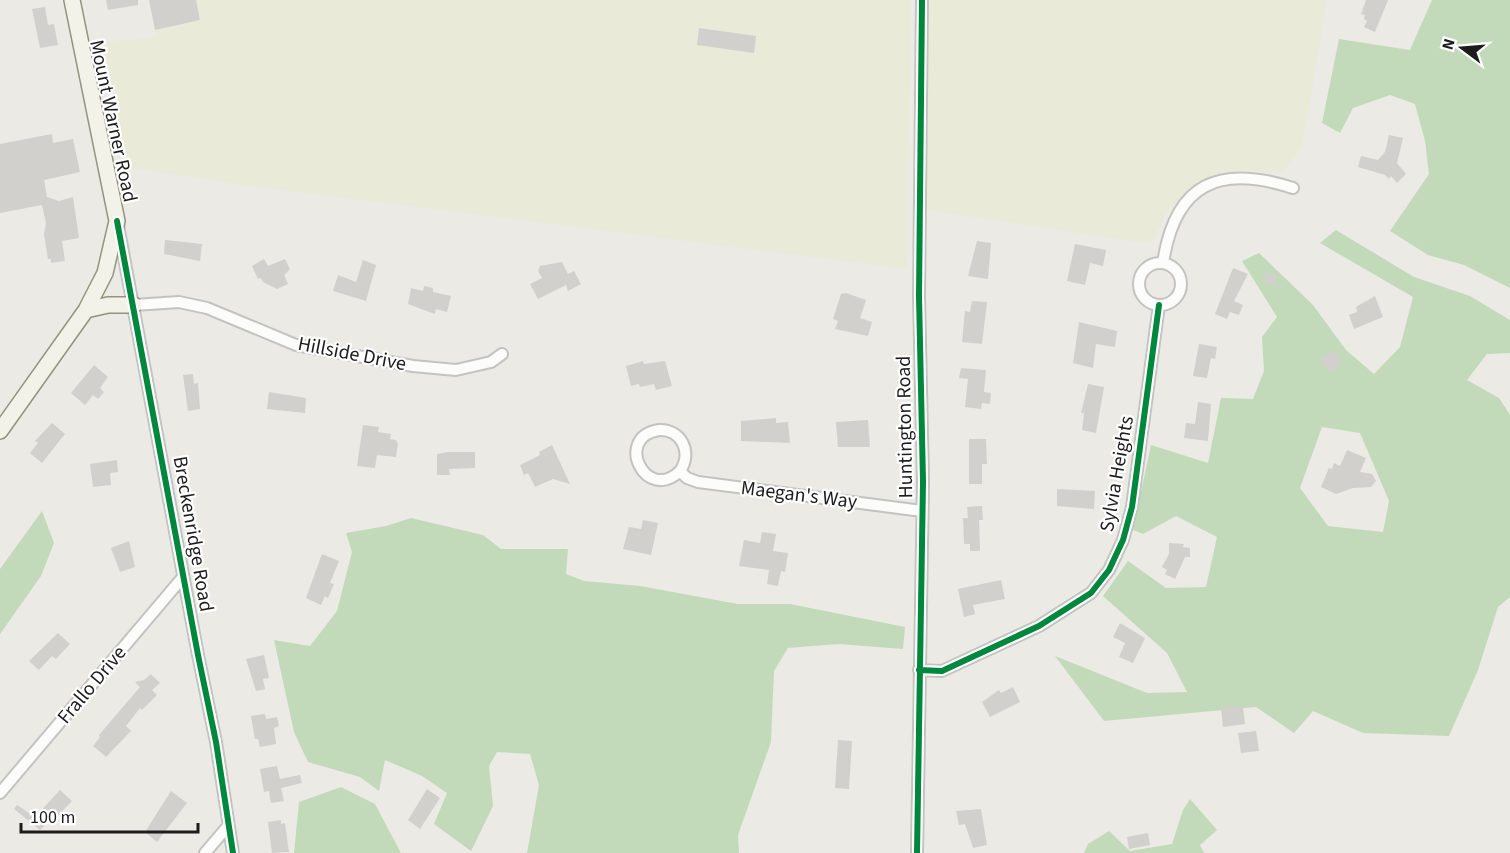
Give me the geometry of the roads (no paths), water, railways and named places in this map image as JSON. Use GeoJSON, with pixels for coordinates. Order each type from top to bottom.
{"type":"FeatureCollection","features":[{"type":"Feature","properties":{"kind":"main road","name":"Mount Warner Road"},"geometry":{"type":"LineString","coordinates":[[0,431],[86,310],[105,273],[117,221],[72,0]]}},
{"type":"Feature","properties":{"kind":"main road"},"geometry":{"type":"LineString","coordinates":[[86,310],[108,305],[134,305]]}},
{"type":"Feature","properties":{"kind":"street","name":"Huntington Road"},"geometry":{"type":"LineString","coordinates":[[917,853],[922,511],[919,296],[922,0]]}},
{"type":"Feature","properties":{"kind":"street"},"geometry":{"type":"LineString","coordinates":[[1163,263],[1174,219],[1186,201],[1199,190],[1222,180],[1245,178],[1293,188]]}},
{"type":"Feature","properties":{"kind":"street","name":"Breckenridge Road"},"geometry":{"type":"LineString","coordinates":[[117,221],[216,742],[233,853]]}},
{"type":"Feature","properties":{"kind":"street"},"geometry":{"type":"LineString","coordinates":[[1163,263],[1178,271],[1182,284],[1175,300],[1159,305],[1143,296],[1139,282],[1145,268],[1163,263]]}},
{"type":"Feature","properties":{"kind":"street","name":"Hillside Drive"},"geometry":{"type":"LineString","coordinates":[[134,305],[179,302],[207,308],[296,345],[413,366],[456,370],[483,365],[502,354]]}},
{"type":"Feature","properties":{"kind":"street","name":"Sylvia Heights"},"geometry":{"type":"LineString","coordinates":[[919,670],[942,671],[1039,627],[1091,593],[1109,570],[1123,540],[1132,507],[1159,305]]}},
{"type":"Feature","properties":{"kind":"street"},"geometry":{"type":"LineString","coordinates":[[658,429],[677,436],[684,445],[686,455],[680,471],[666,479],[655,479],[645,474],[636,458],[637,447],[641,439],[658,429]]}},
{"type":"Feature","properties":{"kind":"street","name":"Maegan's Way"},"geometry":{"type":"LineString","coordinates":[[680,471],[687,478],[698,482],[922,511]]}},
{"type":"Feature","properties":{"kind":"street","name":"Frallo Drive"},"geometry":{"type":"LineString","coordinates":[[0,793],[183,577]]}},
{"type":"Feature","properties":{"kind":"street"},"geometry":{"type":"LineString","coordinates":[[205,853],[228,826]]}}]}
